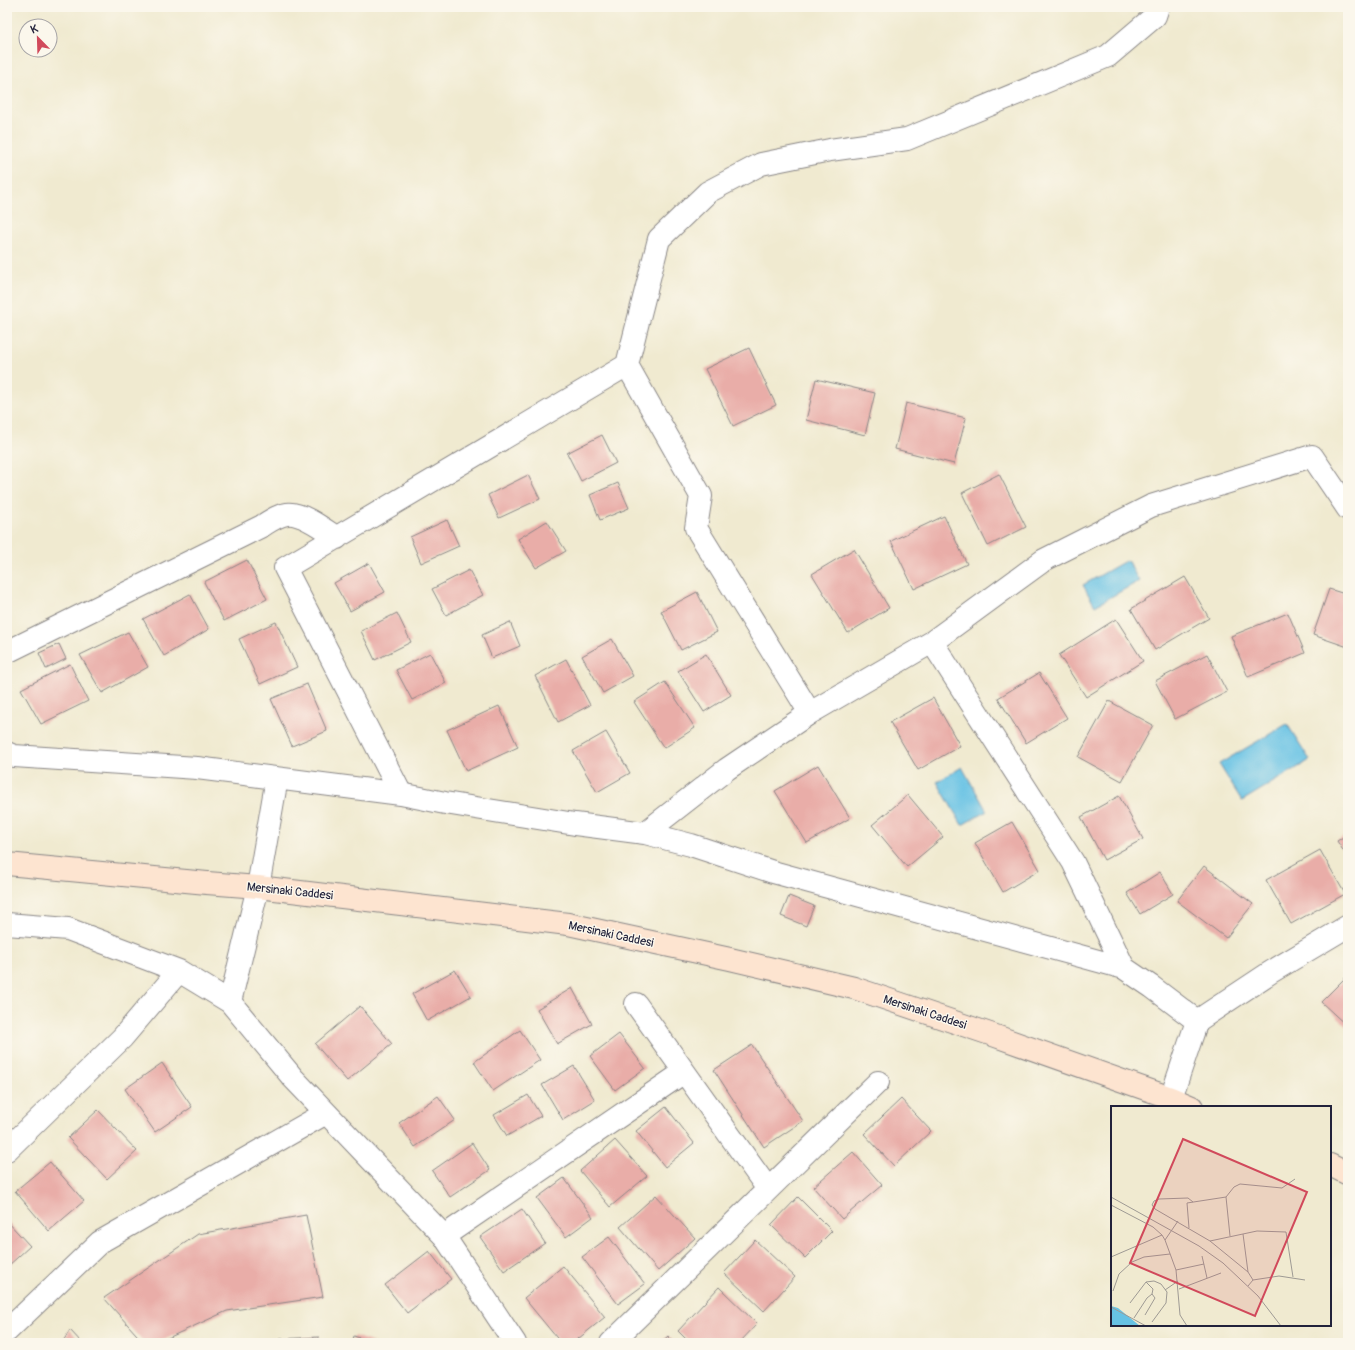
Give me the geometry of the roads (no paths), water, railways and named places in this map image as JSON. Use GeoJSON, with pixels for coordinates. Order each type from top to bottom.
{"type":"FeatureCollection","features":[{"type":"Feature","properties":{"kind":"street"},"geometry":{"type":"LineString","coordinates":[[810,713],[696,528],[701,496],[627,365],[659,239],[708,192],[761,164],[830,150],[907,138],[1108,56],[1154,16],[1158,7]]}},
{"type":"Feature","properties":{"kind":"street"},"geometry":{"type":"LineString","coordinates":[[401,794],[285,568],[627,365]]}},
{"type":"Feature","properties":{"kind":"street"},"geometry":{"type":"LineString","coordinates":[[645,834],[727,769],[810,713],[932,642],[1044,560],[1151,506],[1312,456],[1348,508]]}},
{"type":"Feature","properties":{"kind":"street"},"geometry":{"type":"LineString","coordinates":[[7,652],[262,526],[275,518],[288,514],[298,516],[337,538]]}},
{"type":"Feature","properties":{"kind":"street"},"geometry":{"type":"LineString","coordinates":[[932,642],[1072,862],[1124,968]]}},
{"type":"Feature","properties":{"kind":"street"},"geometry":{"type":"LineString","coordinates":[[7,753],[14,756],[197,768],[277,778],[401,794],[445,803],[645,834],[691,845],[773,872],[1124,968],[1198,1021]]}},
{"type":"Feature","properties":{"kind":"street"},"geometry":{"type":"LineString","coordinates":[[230,1002],[258,887],[277,778]]}},
{"type":"Feature","properties":{"kind":"street","name":"Mersinaki Caddesi"},"geometry":{"type":"LineString","coordinates":[[7,864],[199,883],[258,887],[568,924],[730,959],[854,988],[990,1034],[1190,1106]]}},
{"type":"Feature","properties":{"kind":"street"},"geometry":{"type":"LineString","coordinates":[[7,924],[68,929],[179,971],[230,1002],[293,1078],[444,1236],[506,1339]]}},
{"type":"Feature","properties":{"kind":"street"},"geometry":{"type":"LineString","coordinates":[[1171,1098],[1198,1021],[1271,972],[1348,926]]}},
{"type":"Feature","properties":{"kind":"street"},"geometry":{"type":"LineString","coordinates":[[7,1150],[122,1038],[179,971]]}},
{"type":"Feature","properties":{"kind":"street"},"geometry":{"type":"LineString","coordinates":[[636,1004],[768,1189]]}},
{"type":"Feature","properties":{"kind":"street"},"geometry":{"type":"LineString","coordinates":[[444,1236],[684,1072]]}},
{"type":"Feature","properties":{"kind":"street"},"geometry":{"type":"LineString","coordinates":[[610,1343],[878,1082]]}},
{"type":"Feature","properties":{"kind":"street"},"geometry":{"type":"LineString","coordinates":[[7,1331],[100,1242],[326,1112]]}},
{"type":"Feature","properties":{"kind":"street"},"geometry":{"type":"LineString","coordinates":[[1331,1166],[1348,1174]]}},
{"type":"Feature","properties":{"kind":"water"},"geometry":{"type":"Polygon","coordinates":[[[1127,560],[1139,581],[1095,606],[1083,585],[1127,560]]]}},
{"type":"Feature","properties":{"kind":"water"},"geometry":{"type":"Polygon","coordinates":[[[1287,724],[1310,760],[1242,801],[1219,764],[1287,724]]]}},
{"type":"Feature","properties":{"kind":"water"},"geometry":{"type":"Polygon","coordinates":[[[962,767],[987,811],[962,825],[937,782],[962,767]]]}}]}
